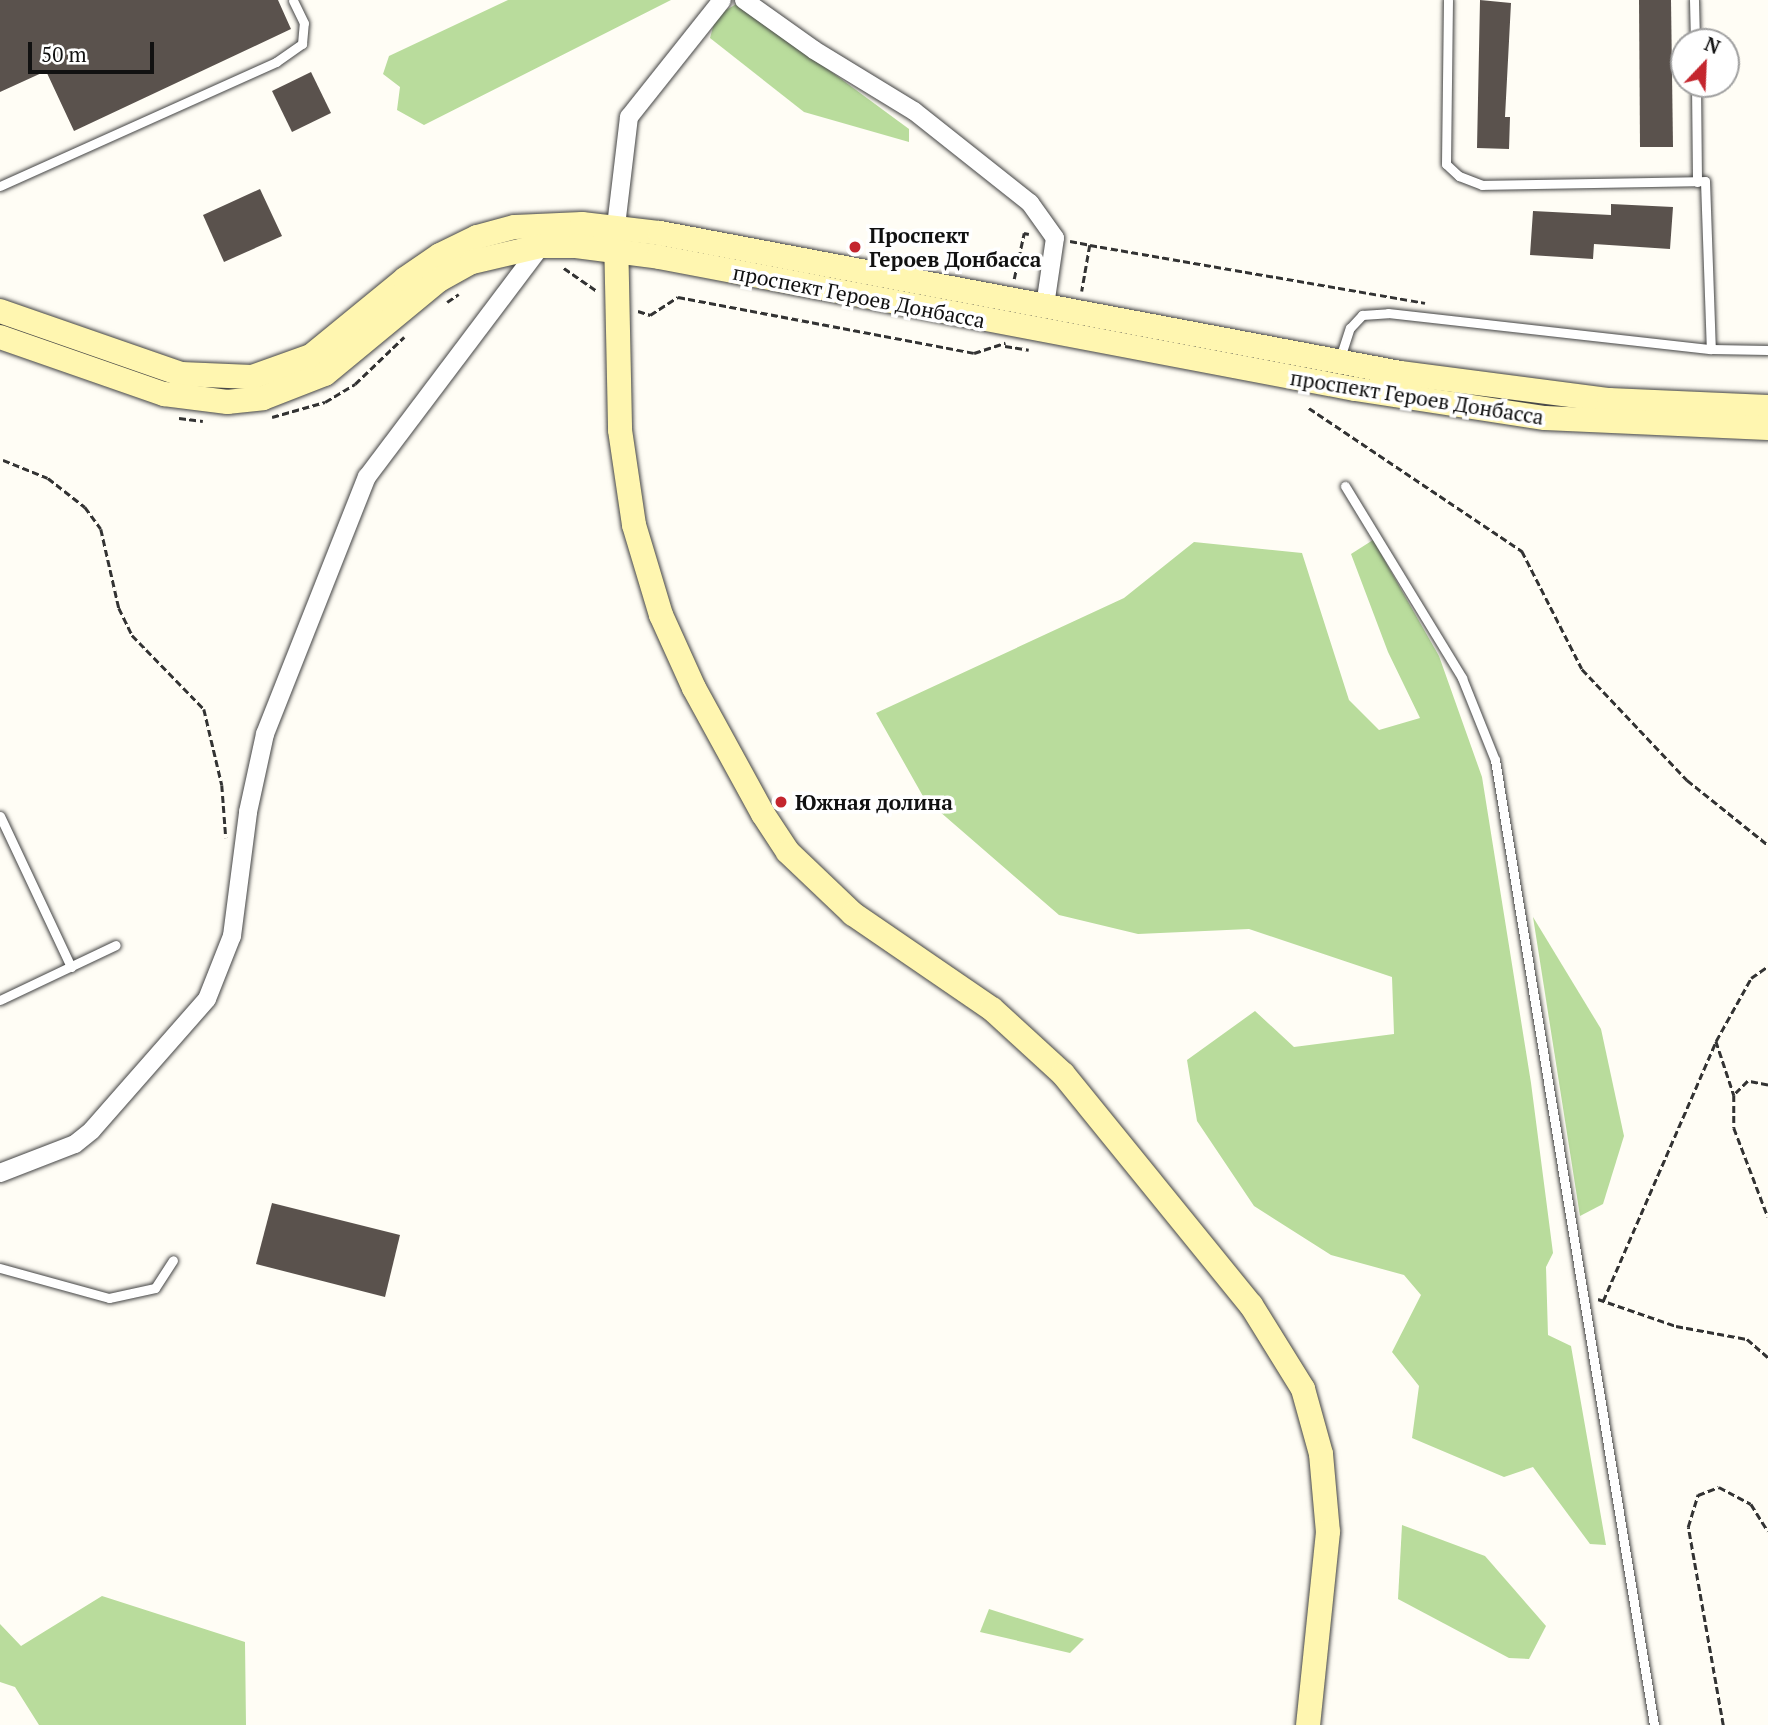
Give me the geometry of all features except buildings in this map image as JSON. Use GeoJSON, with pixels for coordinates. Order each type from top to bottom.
{"type":"FeatureCollection","features":[{"type":"Feature","properties":{"kind":"street"},"geometry":{"type":"LineString","coordinates":[[722,0],[629,117],[616,238],[620,430],[626,485],[643,561],[694,688],[763,814],[814,881],[853,914],[992,1009],[1063,1074],[1251,1305],[1303,1390],[1321,1454],[1328,1532],[1308,1725]]}},
{"type":"Feature","properties":{"kind":"street"},"geometry":{"type":"LineString","coordinates":[[744,0],[814,50],[914,111],[1030,203],[1055,238],[1045,306]]}},
{"type":"Feature","properties":{"kind":"street","name":"проспект Героев Донбасса"},"geometry":{"type":"LineString","coordinates":[[0,311],[181,374],[252,377],[311,356],[405,279],[440,255],[477,237],[546,223],[1008,324],[1355,389],[1545,418],[1768,428]]}},
{"type":"Feature","properties":{"kind":"street","name":"проспект Героев Донбасса"},"geometry":{"type":"LineString","coordinates":[[0,337],[164,394],[227,402],[263,398],[325,374],[439,280],[493,255],[547,256],[616,238],[1011,300],[1338,362],[1609,400],[1768,407]]}},
{"type":"Feature","properties":{"kind":"street"},"geometry":{"type":"LineString","coordinates":[[0,1173],[75,1144],[92,1130],[207,999],[232,936],[248,811],[265,734],[367,477],[547,256]]}},
{"type":"Feature","properties":{"kind":"lane"},"geometry":{"type":"LineString","coordinates":[[0,186],[276,62],[302,44],[304,23],[293,0]]}},
{"type":"Feature","properties":{"kind":"lane"},"geometry":{"type":"LineString","coordinates":[[1448,0],[1446,164],[1459,176],[1482,185],[1706,181],[1712,349]]}},
{"type":"Feature","properties":{"kind":"lane"},"geometry":{"type":"LineString","coordinates":[[1694,0],[1695,28]]}},
{"type":"Feature","properties":{"kind":"lane"},"geometry":{"type":"LineString","coordinates":[[1696,98],[1697,182]]}},
{"type":"Feature","properties":{"kind":"lane"},"geometry":{"type":"LineString","coordinates":[[1338,362],[1350,328],[1362,315],[1388,313],[1712,349],[1768,351]]}},
{"type":"Feature","properties":{"kind":"lane"},"geometry":{"type":"LineString","coordinates":[[1345,486],[1462,678],[1496,760],[1630,1570],[1637,1643],[1654,1725]]}},
{"type":"Feature","properties":{"kind":"lane"},"geometry":{"type":"LineString","coordinates":[[0,816],[71,967]]}},
{"type":"Feature","properties":{"kind":"lane"},"geometry":{"type":"LineString","coordinates":[[0,1000],[117,945]]}},
{"type":"Feature","properties":{"kind":"lane"},"geometry":{"type":"LineString","coordinates":[[0,1268],[109,1298],[155,1288],[173,1260]]}},
{"type":"Feature","properties":{"kind":"path"},"geometry":{"type":"LineString","coordinates":[[1090,245],[1438,305]]}},
{"type":"Feature","properties":{"kind":"path"},"geometry":{"type":"LineString","coordinates":[[547,256],[586,279],[596,289],[600,309],[618,308],[650,315],[678,297],[974,353],[1005,346],[1008,324]]}},
{"type":"Feature","properties":{"kind":"path"},"geometry":{"type":"LineString","coordinates":[[1000,276],[1014,279],[1011,300]]}},
{"type":"Feature","properties":{"kind":"path"},"geometry":{"type":"LineString","coordinates":[[442,306],[465,291]]}},
{"type":"Feature","properties":{"kind":"path"},"geometry":{"type":"LineString","coordinates":[[265,418],[313,406],[355,384],[411,331]]}},
{"type":"Feature","properties":{"kind":"path"},"geometry":{"type":"LineString","coordinates":[[1309,408],[1522,551],[1582,669],[1687,780],[1768,845]]}},
{"type":"Feature","properties":{"kind":"path"},"geometry":{"type":"LineString","coordinates":[[177,418],[215,422]]}},
{"type":"Feature","properties":{"kind":"path"},"geometry":{"type":"LineString","coordinates":[[3,460],[48,478],[85,507],[101,529],[120,608],[132,635],[204,709],[222,785],[226,850]]}},
{"type":"Feature","properties":{"kind":"path"},"geometry":{"type":"LineString","coordinates":[[1603,1301],[1716,1041],[1751,978],[1768,966]]}},
{"type":"Feature","properties":{"kind":"path"},"geometry":{"type":"LineString","coordinates":[[1716,1041],[1734,1094],[1734,1128],[1768,1217]]}},
{"type":"Feature","properties":{"kind":"path"},"geometry":{"type":"LineString","coordinates":[[1734,1094],[1748,1081],[1768,1085]]}},
{"type":"Feature","properties":{"kind":"path"},"geometry":{"type":"LineString","coordinates":[[1585,1294],[1676,1326],[1747,1339],[1768,1357]]}},
{"type":"Feature","properties":{"kind":"path"},"geometry":{"type":"LineString","coordinates":[[1723,1725],[1688,1527],[1699,1495],[1720,1487],[1751,1504],[1768,1531]]}},
{"type":"Feature","properties":{"kind":"green space"},"geometry":{"type":"Polygon","coordinates":[[[508,0],[671,0],[424,125],[397,110],[400,87],[383,74],[389,56],[508,0]]]}},
{"type":"Feature","properties":{"kind":"green space"},"geometry":{"type":"Polygon","coordinates":[[[738,3],[909,129],[909,142],[804,112],[710,38],[716,16],[738,3]]]}},
{"type":"Feature","properties":{"kind":"green space"},"geometry":{"type":"Polygon","coordinates":[[[1373,540],[1439,656],[1482,777],[1531,1083],[1553,1253],[1546,1267],[1548,1335],[1571,1346],[1606,1545],[1590,1544],[1533,1467],[1504,1477],[1412,1438],[1419,1386],[1392,1352],[1421,1295],[1404,1275],[1331,1255],[1254,1206],[1197,1121],[1187,1060],[1255,1011],[1294,1047],[1394,1034],[1392,977],[1249,929],[1138,934],[1059,915],[924,798],[876,713],[1124,598],[1194,542],[1302,553],[1349,700],[1379,730],[1420,718],[1388,652],[1351,554],[1373,540]]]}},
{"type":"Feature","properties":{"kind":"green space"},"geometry":{"type":"Polygon","coordinates":[[[1533,917],[1601,1029],[1624,1136],[1603,1204],[1580,1216],[1533,917]]]}},
{"type":"Feature","properties":{"kind":"green space"},"geometry":{"type":"Polygon","coordinates":[[[1402,1525],[1485,1556],[1546,1626],[1529,1659],[1509,1658],[1398,1599],[1402,1525]]]}},
{"type":"Feature","properties":{"kind":"green space"},"geometry":{"type":"Polygon","coordinates":[[[102,1596],[245,1642],[246,1725],[39,1725],[15,1687],[0,1682],[0,1624],[21,1646],[102,1596]]]}},
{"type":"Feature","properties":{"kind":"green space"},"geometry":{"type":"Polygon","coordinates":[[[989,1609],[1084,1639],[1070,1653],[980,1632],[989,1609]]]}},
{"type":"Feature","properties":{"kind":"place","name":"Проспект Героев Донбасса"},"geometry":{"type":"Point","coordinates":[855,247]}},
{"type":"Feature","properties":{"kind":"place","name":"Южная долина"},"geometry":{"type":"Point","coordinates":[781,802]}}]}
